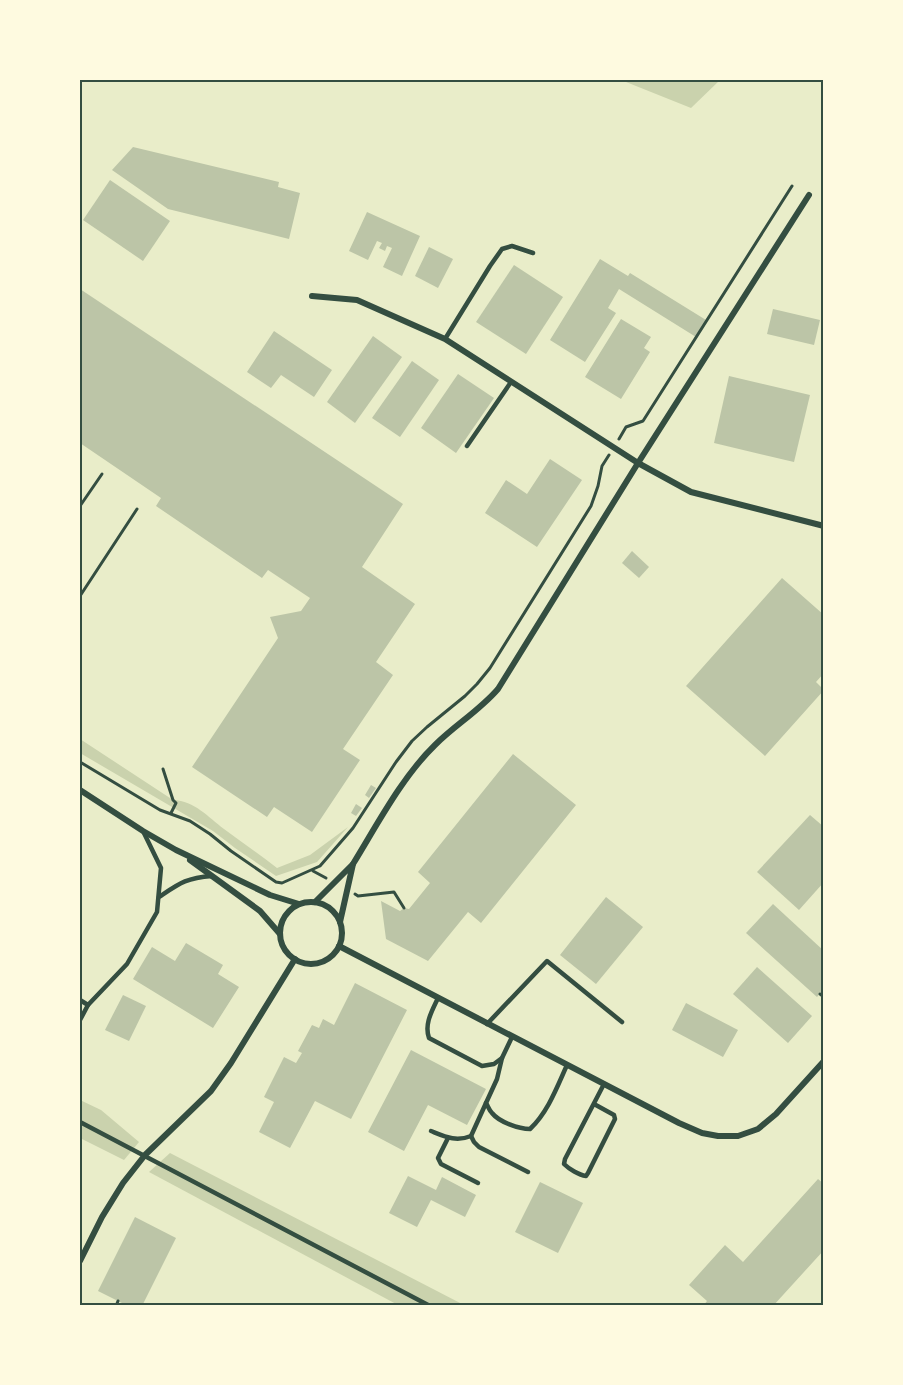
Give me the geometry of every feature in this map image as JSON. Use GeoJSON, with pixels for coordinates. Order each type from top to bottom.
{"type":"FeatureCollection","features":[{"type":"Feature","properties":{"kind":"street"},"geometry":{"type":"LineString","coordinates":[[315,902],[353,864],[419,762],[435,744],[486,703],[498,689],[638,463],[809,195]]}},
{"type":"Feature","properties":{"kind":"street"},"geometry":{"type":"LineString","coordinates":[[312,296],[357,300],[445,339],[638,463],[691,492],[824,526]]}},
{"type":"Feature","properties":{"kind":"street"},"geometry":{"type":"LineString","coordinates":[[80,790],[142,831],[176,850],[270,895],[299,904]]}},
{"type":"Feature","properties":{"kind":"street"},"geometry":{"type":"LineString","coordinates":[[176,850],[260,911],[280,934]]}},
{"type":"Feature","properties":{"kind":"street"},"geometry":{"type":"LineString","coordinates":[[340,922],[353,864]]}},
{"type":"Feature","properties":{"kind":"street"},"geometry":{"type":"LineString","coordinates":[[315,902],[335,913],[342,930],[339,946],[333,955],[324,961],[304,963],[287,953],[282,944],[281,924],[291,909],[299,904],[315,902]]}},
{"type":"Feature","properties":{"kind":"street"},"geometry":{"type":"LineString","coordinates":[[339,946],[702,1133],[738,1136],[758,1129],[776,1114],[824,1061]]}},
{"type":"Feature","properties":{"kind":"street"},"geometry":{"type":"LineString","coordinates":[[80,1261],[123,1183],[145,1155],[211,1091],[231,1063],[295,959]]}},
{"type":"Feature","properties":{"kind":"lane"},"geometry":{"type":"LineString","coordinates":[[445,339],[502,249],[512,246],[533,253]]}},
{"type":"Feature","properties":{"kind":"lane"},"geometry":{"type":"LineString","coordinates":[[467,446],[511,382]]}},
{"type":"Feature","properties":{"kind":"lane"},"geometry":{"type":"LineString","coordinates":[[80,1020],[88,1005],[127,964],[157,912],[162,868],[142,831]]}},
{"type":"Feature","properties":{"kind":"lane"},"geometry":{"type":"LineString","coordinates":[[159,897],[182,881],[212,876]]}},
{"type":"Feature","properties":{"kind":"lane"},"geometry":{"type":"LineString","coordinates":[[487,1024],[548,961],[622,1022]]}},
{"type":"Feature","properties":{"kind":"lane"},"geometry":{"type":"LineString","coordinates":[[438,998],[428,1020],[426,1030],[429,1038],[482,1066],[494,1065],[502,1058]]}},
{"type":"Feature","properties":{"kind":"lane"},"geometry":{"type":"LineString","coordinates":[[80,1000],[88,1005]]}},
{"type":"Feature","properties":{"kind":"lane"},"geometry":{"type":"LineString","coordinates":[[431,1131],[448,1138],[462,1139],[471,1136],[497,1079],[502,1058],[512,1036]]}},
{"type":"Feature","properties":{"kind":"lane"},"geometry":{"type":"LineString","coordinates":[[486,1103],[492,1113],[499,1118],[521,1129],[530,1129],[544,1112],[567,1065]]}},
{"type":"Feature","properties":{"kind":"lane"},"geometry":{"type":"LineString","coordinates":[[594,1104],[614,1115],[615,1119],[586,1176],[564,1164],[565,1159],[604,1084]]}},
{"type":"Feature","properties":{"kind":"lane"},"geometry":{"type":"LineString","coordinates":[[80,1122],[430,1305]]}},
{"type":"Feature","properties":{"kind":"lane"},"geometry":{"type":"LineString","coordinates":[[471,1136],[479,1147],[528,1172]]}},
{"type":"Feature","properties":{"kind":"lane"},"geometry":{"type":"LineString","coordinates":[[448,1138],[438,1158],[441,1164],[478,1183]]}},
{"type":"Feature","properties":{"kind":"path"},"geometry":{"type":"LineString","coordinates":[[80,762],[160,810],[190,821],[276,882],[282,883],[320,866],[353,828],[412,741],[465,696],[490,668],[591,506],[602,465],[626,427],[643,422],[792,186]]}},
{"type":"Feature","properties":{"kind":"path"},"geometry":{"type":"LineString","coordinates":[[80,506],[102,474]]}},
{"type":"Feature","properties":{"kind":"path"},"geometry":{"type":"LineString","coordinates":[[81,595],[137,509]]}},
{"type":"Feature","properties":{"kind":"path"},"geometry":{"type":"LineString","coordinates":[[163,769],[176,803],[171,813]]}},
{"type":"Feature","properties":{"kind":"path"},"geometry":{"type":"LineString","coordinates":[[394,892],[404,908]]}},
{"type":"Feature","properties":{"kind":"path"},"geometry":{"type":"LineString","coordinates":[[820,994],[824,997]]}},
{"type":"Feature","properties":{"kind":"path"},"geometry":{"type":"LineString","coordinates":[[116,1305],[118,1301]]}},
{"type":"Feature","properties":{"kind":"green space"},"geometry":{"type":"Polygon","coordinates":[[[621,80],[720,80],[691,108],[621,80]]]}},
{"type":"Feature","properties":{"kind":"green space"},"geometry":{"type":"Polygon","coordinates":[[[80,739],[173,800],[188,803],[201,810],[277,868],[310,855],[348,827],[317,862],[276,876],[213,831],[80,753],[80,739]]]}},
{"type":"Feature","properties":{"kind":"green space"},"geometry":{"type":"Polygon","coordinates":[[[80,1100],[101,1110],[139,1142],[124,1160],[80,1138],[80,1100]]]}},
{"type":"Feature","properties":{"kind":"green space"},"geometry":{"type":"Polygon","coordinates":[[[170,1153],[464,1305],[398,1305],[149,1172],[170,1153]]]}},
{"type":"Feature","properties":{"kind":"building"},"geometry":{"type":"Polygon","coordinates":[[[133,147],[279,182],[278,187],[300,193],[289,239],[168,209],[112,170],[133,147]]]}},
{"type":"Feature","properties":{"kind":"building"},"geometry":{"type":"Polygon","coordinates":[[[110,180],[170,221],[143,261],[83,220],[110,180]]]}},
{"type":"Feature","properties":{"kind":"building"},"geometry":{"type":"Polygon","coordinates":[[[367,212],[420,236],[402,276],[383,267],[392,248],[387,246],[385,251],[379,248],[382,243],[377,241],[368,260],[349,251],[367,212]]]}},
{"type":"Feature","properties":{"kind":"building"},"geometry":{"type":"Polygon","coordinates":[[[429,247],[453,259],[438,288],[415,276],[429,247]]]}},
{"type":"Feature","properties":{"kind":"building"},"geometry":{"type":"Polygon","coordinates":[[[600,259],[628,276],[630,273],[706,320],[696,337],[619,289],[608,308],[616,313],[585,362],[550,340],[600,259]]]}},
{"type":"Feature","properties":{"kind":"building"},"geometry":{"type":"Polygon","coordinates":[[[514,265],[563,297],[526,354],[476,322],[514,265]]]}},
{"type":"Feature","properties":{"kind":"building"},"geometry":{"type":"Polygon","coordinates":[[[80,289],[403,504],[362,567],[415,604],[376,662],[393,675],[343,749],[360,760],[312,832],[274,807],[267,817],[192,767],[278,638],[270,617],[301,611],[310,598],[268,570],[262,578],[156,506],[161,498],[80,443],[80,289]]]}},
{"type":"Feature","properties":{"kind":"building"},"geometry":{"type":"Polygon","coordinates":[[[773,309],[820,320],[814,345],[767,334],[773,309]]]}},
{"type":"Feature","properties":{"kind":"building"},"geometry":{"type":"Polygon","coordinates":[[[621,319],[651,337],[644,348],[650,352],[621,399],[585,377],[621,319]]]}},
{"type":"Feature","properties":{"kind":"building"},"geometry":{"type":"Polygon","coordinates":[[[274,331],[332,370],[314,397],[281,375],[271,388],[247,372],[274,331]]]}},
{"type":"Feature","properties":{"kind":"building"},"geometry":{"type":"Polygon","coordinates":[[[373,336],[402,357],[355,423],[327,402],[373,336]]]}},
{"type":"Feature","properties":{"kind":"building"},"geometry":{"type":"Polygon","coordinates":[[[412,361],[439,380],[400,437],[372,418],[412,361]]]}},
{"type":"Feature","properties":{"kind":"building"},"geometry":{"type":"Polygon","coordinates":[[[458,374],[494,398],[456,453],[421,428],[458,374]]]}},
{"type":"Feature","properties":{"kind":"building"},"geometry":{"type":"Polygon","coordinates":[[[729,376],[810,395],[794,462],[714,443],[729,376]]]}},
{"type":"Feature","properties":{"kind":"building"},"geometry":{"type":"Polygon","coordinates":[[[550,459],[582,480],[537,547],[485,513],[506,480],[527,494],[550,459]]]}},
{"type":"Feature","properties":{"kind":"building"},"geometry":{"type":"Polygon","coordinates":[[[632,551],[649,567],[639,578],[622,563],[632,551]]]}},
{"type":"Feature","properties":{"kind":"building"},"geometry":{"type":"Polygon","coordinates":[[[782,578],[824,615],[824,673],[816,682],[824,690],[765,756],[686,686],[782,578]]]}},
{"type":"Feature","properties":{"kind":"building"},"geometry":{"type":"Polygon","coordinates":[[[513,754],[576,805],[481,923],[468,912],[428,961],[386,939],[381,901],[400,911],[404,908],[409,909],[430,883],[418,872],[513,754]]]}},
{"type":"Feature","properties":{"kind":"building"},"geometry":{"type":"Polygon","coordinates":[[[371,785],[376,788],[369,798],[365,795],[371,785]]]}},
{"type":"Feature","properties":{"kind":"building"},"geometry":{"type":"Polygon","coordinates":[[[356,804],[362,808],[356,816],[351,813],[356,804]]]}},
{"type":"Feature","properties":{"kind":"building"},"geometry":{"type":"Polygon","coordinates":[[[810,815],[824,827],[824,882],[799,910],[757,872],[810,815]]]}},
{"type":"Feature","properties":{"kind":"building"},"geometry":{"type":"Polygon","coordinates":[[[606,897],[643,927],[596,984],[560,955],[606,897]]]}},
{"type":"Feature","properties":{"kind":"building"},"geometry":{"type":"Polygon","coordinates":[[[773,904],[824,951],[824,989],[817,997],[746,933],[773,904]]]}},
{"type":"Feature","properties":{"kind":"building"},"geometry":{"type":"Polygon","coordinates":[[[186,943],[223,965],[218,974],[239,987],[213,1028],[133,979],[152,947],[175,961],[186,943]]]}},
{"type":"Feature","properties":{"kind":"building"},"geometry":{"type":"Polygon","coordinates":[[[757,967],[812,1016],[788,1043],[733,994],[757,967]]]}},
{"type":"Feature","properties":{"kind":"building"},"geometry":{"type":"Polygon","coordinates":[[[355,983],[407,1010],[351,1119],[315,1101],[290,1148],[259,1132],[274,1102],[264,1097],[284,1057],[296,1063],[302,1053],[298,1051],[312,1025],[319,1028],[323,1019],[334,1025],[355,983]]]}},
{"type":"Feature","properties":{"kind":"building"},"geometry":{"type":"Polygon","coordinates":[[[123,995],[146,1006],[129,1041],[105,1030],[123,995]]]}},
{"type":"Feature","properties":{"kind":"building"},"geometry":{"type":"Polygon","coordinates":[[[686,1003],[738,1030],[723,1057],[672,1030],[686,1003]]]}},
{"type":"Feature","properties":{"kind":"building"},"geometry":{"type":"Polygon","coordinates":[[[411,1050],[486,1089],[467,1125],[428,1105],[404,1151],[368,1132],[411,1050]]]}},
{"type":"Feature","properties":{"kind":"building"},"geometry":{"type":"Polygon","coordinates":[[[408,1176],[436,1190],[442,1177],[476,1195],[465,1217],[431,1200],[417,1227],[389,1213],[408,1176]]]}},
{"type":"Feature","properties":{"kind":"building"},"geometry":{"type":"Polygon","coordinates":[[[818,1179],[824,1184],[824,1250],[773,1306],[703,1306],[707,1301],[689,1285],[725,1245],[743,1262],[818,1179]]]}},
{"type":"Feature","properties":{"kind":"building"},"geometry":{"type":"Polygon","coordinates":[[[540,1182],[583,1203],[558,1253],[515,1232],[540,1182]]]}},
{"type":"Feature","properties":{"kind":"building"},"geometry":{"type":"Polygon","coordinates":[[[135,1217],[176,1238],[142,1306],[128,1306],[98,1291],[135,1217]]]}}]}
